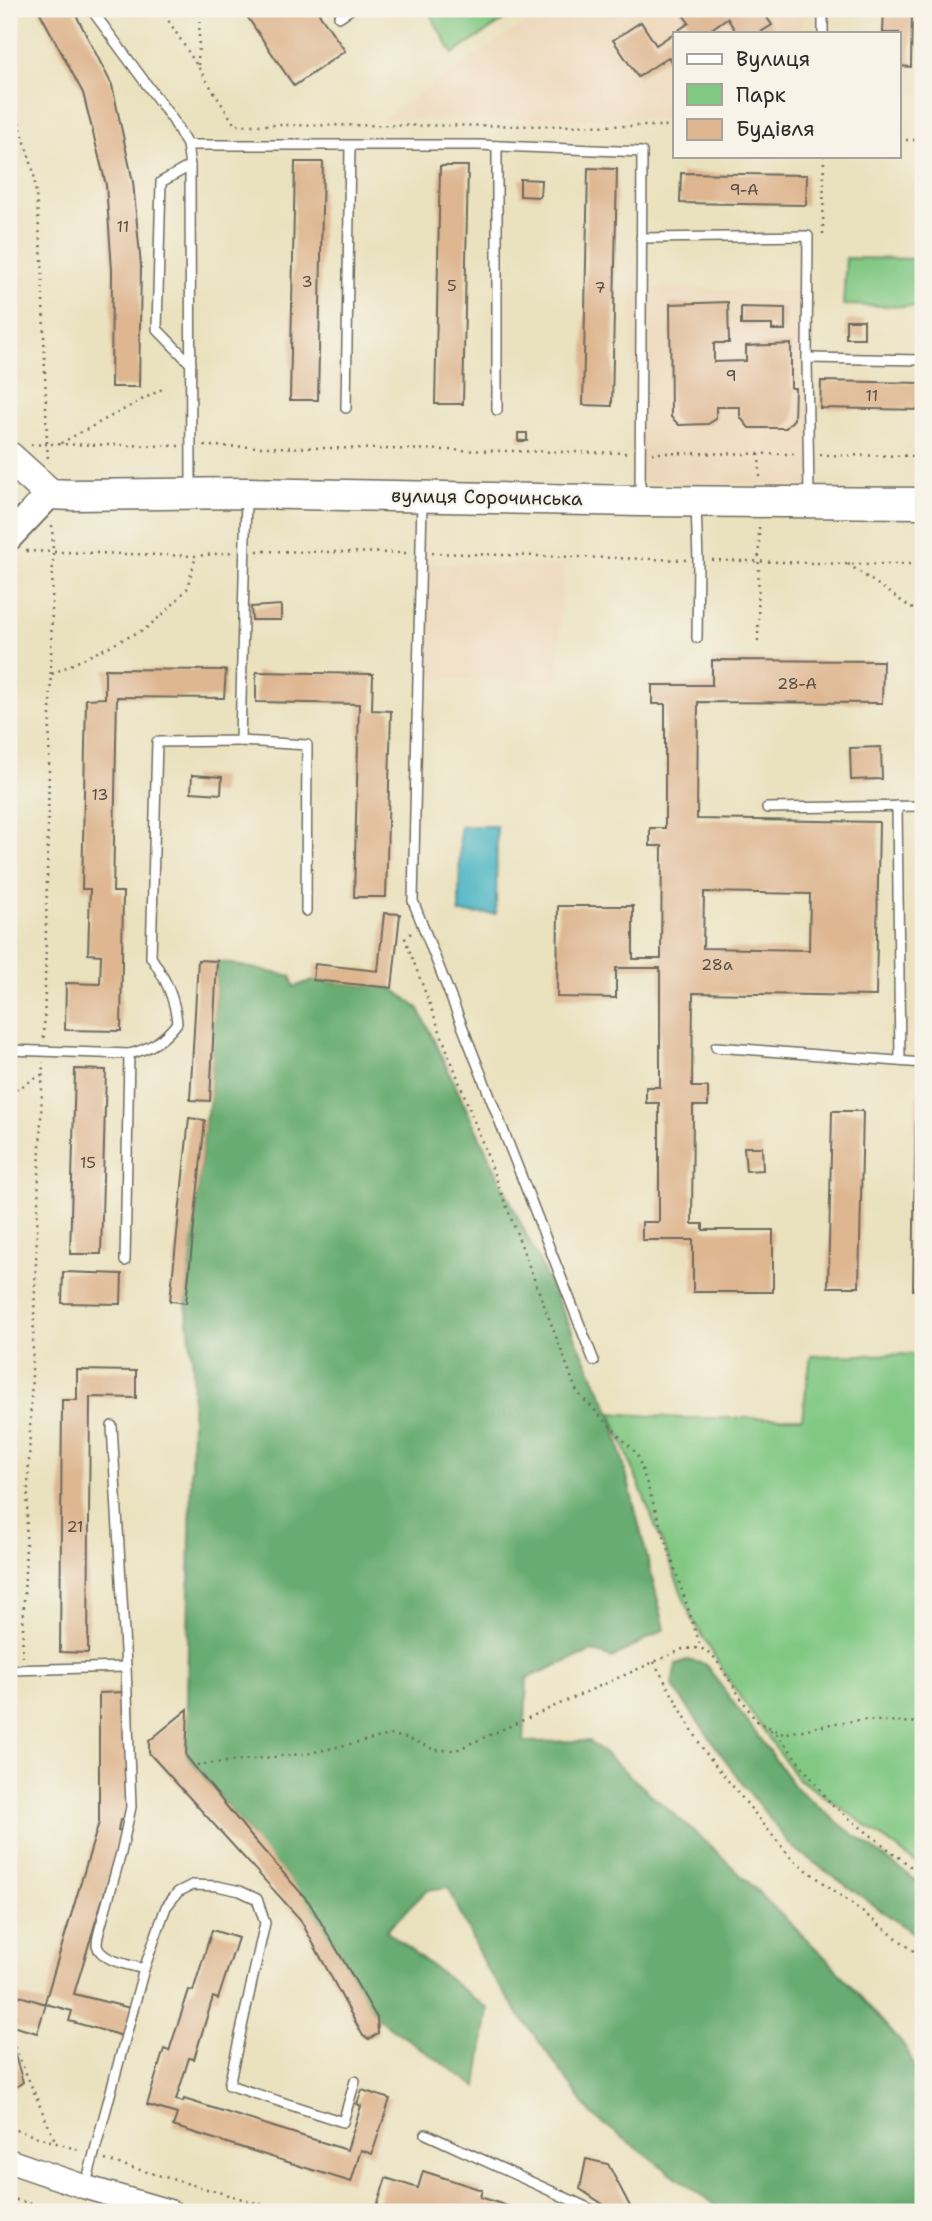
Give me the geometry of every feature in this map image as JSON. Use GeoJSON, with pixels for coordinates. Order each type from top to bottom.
{"type":"FeatureCollection","features":[{"type":"Feature","properties":{"kind":"main road"},"geometry":{"type":"LineString","coordinates":[[9,457],[50,494],[14,544]]}},
{"type":"Feature","properties":{"kind":"main road","name":"вулиця Сорочинська"},"geometry":{"type":"LineString","coordinates":[[50,494],[246,493],[923,503]]}},
{"type":"Feature","properties":{"kind":"street"},"geometry":{"type":"LineString","coordinates":[[9,2161],[171,2212]]}},
{"type":"Feature","properties":{"kind":"lane"},"geometry":{"type":"LineString","coordinates":[[91,9],[173,120],[187,145],[190,166],[191,494]]}},
{"type":"Feature","properties":{"kind":"lane"},"geometry":{"type":"LineString","coordinates":[[339,17],[351,9]]}},
{"type":"Feature","properties":{"kind":"lane"},"geometry":{"type":"LineString","coordinates":[[823,9],[823,32]]}},
{"type":"Feature","properties":{"kind":"lane"},"geometry":{"type":"LineString","coordinates":[[187,145],[497,146],[642,152],[640,500]]}},
{"type":"Feature","properties":{"kind":"lane"},"geometry":{"type":"LineString","coordinates":[[346,408],[350,146]]}},
{"type":"Feature","properties":{"kind":"lane"},"geometry":{"type":"LineString","coordinates":[[497,146],[497,410]]}},
{"type":"Feature","properties":{"kind":"lane"},"geometry":{"type":"LineString","coordinates":[[190,166],[160,182],[157,329],[191,364]]}},
{"type":"Feature","properties":{"kind":"lane"},"geometry":{"type":"LineString","coordinates":[[641,238],[808,236],[809,503]]}},
{"type":"Feature","properties":{"kind":"lane"},"geometry":{"type":"LineString","coordinates":[[807,358],[923,360]]}},
{"type":"Feature","properties":{"kind":"lane"},"geometry":{"type":"LineString","coordinates":[[240,741],[246,493]]}},
{"type":"Feature","properties":{"kind":"lane"},"geometry":{"type":"LineString","coordinates":[[422,496],[413,901],[594,1361]]}},
{"type":"Feature","properties":{"kind":"lane"},"geometry":{"type":"LineString","coordinates":[[695,501],[698,560],[697,638]]}},
{"type":"Feature","properties":{"kind":"lane"},"geometry":{"type":"LineString","coordinates":[[9,1050],[130,1054],[157,1044],[177,1023],[176,1004],[151,957],[156,742],[240,741],[307,745],[306,911]]}},
{"type":"Feature","properties":{"kind":"lane"},"geometry":{"type":"LineString","coordinates":[[767,808],[923,806]]}},
{"type":"Feature","properties":{"kind":"lane"},"geometry":{"type":"LineString","coordinates":[[897,807],[900,1061]]}},
{"type":"Feature","properties":{"kind":"lane"},"geometry":{"type":"LineString","coordinates":[[716,1047],[923,1063]]}},
{"type":"Feature","properties":{"kind":"lane"},"geometry":{"type":"LineString","coordinates":[[125,1261],[130,1054]]}},
{"type":"Feature","properties":{"kind":"lane"},"geometry":{"type":"LineString","coordinates":[[112,1426],[131,1807],[97,1945],[102,1954],[144,1969]]}},
{"type":"Feature","properties":{"kind":"lane"},"geometry":{"type":"LineString","coordinates":[[14,1670],[125,1667]]}},
{"type":"Feature","properties":{"kind":"lane"},"geometry":{"type":"LineString","coordinates":[[85,2187],[144,1969],[166,1907],[178,1892],[192,1885],[217,1886],[240,1891],[257,1899],[265,1923],[229,2085],[343,2122],[355,2081]]}},
{"type":"Feature","properties":{"kind":"lane"},"geometry":{"type":"LineString","coordinates":[[426,2134],[597,2212]]}},
{"type":"Feature","properties":{"kind":"path"},"geometry":{"type":"LineString","coordinates":[[162,9],[235,125],[673,126]]}},
{"type":"Feature","properties":{"kind":"path"},"geometry":{"type":"LineString","coordinates":[[198,67],[200,9]]}},
{"type":"Feature","properties":{"kind":"path"},"geometry":{"type":"LineString","coordinates":[[900,140],[923,140]]}},
{"type":"Feature","properties":{"kind":"path"},"geometry":{"type":"LineString","coordinates":[[823,234],[824,158]]}},
{"type":"Feature","properties":{"kind":"path"},"geometry":{"type":"LineString","coordinates":[[58,444],[164,388]]}},
{"type":"Feature","properties":{"kind":"path"},"geometry":{"type":"LineString","coordinates":[[758,641],[760,454]]}},
{"type":"Feature","properties":{"kind":"path"},"geometry":{"type":"LineString","coordinates":[[14,544],[53,553],[196,556],[245,551],[421,553],[848,565],[923,564]]}},
{"type":"Feature","properties":{"kind":"path"},"geometry":{"type":"LineString","coordinates":[[9,1708],[14,1670],[23,1652],[43,1074],[53,553]]}},
{"type":"Feature","properties":{"kind":"path"},"geometry":{"type":"LineString","coordinates":[[51,675],[145,629],[167,611],[187,589],[196,556]]}},
{"type":"Feature","properties":{"kind":"path"},"geometry":{"type":"LineString","coordinates":[[848,565],[923,616]]}},
{"type":"Feature","properties":{"kind":"path"},"geometry":{"type":"LineString","coordinates":[[423,924],[405,939],[577,1392],[637,1454],[701,1648],[715,1658],[756,1721],[778,1735],[832,1805],[923,1876]]}},
{"type":"Feature","properties":{"kind":"path"},"geometry":{"type":"LineString","coordinates":[[9,1089],[17,1089],[43,1074]]}},
{"type":"Feature","properties":{"kind":"path"},"geometry":{"type":"LineString","coordinates":[[197,1765],[310,1753],[390,1735],[408,1738],[435,1750],[456,1750],[683,1649],[701,1648]]}},
{"type":"Feature","properties":{"kind":"path"},"geometry":{"type":"LineString","coordinates":[[654,1662],[704,1751],[791,1858],[923,1958]]}},
{"type":"Feature","properties":{"kind":"path"},"geometry":{"type":"LineString","coordinates":[[756,1721],[783,1734],[861,1720],[923,1723]]}},
{"type":"Feature","properties":{"kind":"path"},"geometry":{"type":"LineString","coordinates":[[9,2034],[56,2143]]}},
{"type":"Feature","properties":{"kind":"path"},"geometry":{"type":"LineString","coordinates":[[9,2128],[94,2157],[288,2212]]}},
{"type":"Feature","properties":{"kind":"path"},"geometry":{"type":"LineString","coordinates":[[9,2199],[62,2212]]}},
{"type":"Feature","properties":{"kind":"shaded area"},"geometry":{"type":"Polygon","coordinates":[[[546,9],[803,9],[803,32],[673,32],[673,118],[381,119],[546,9]]]}},
{"type":"Feature","properties":{"kind":"shaded area"},"geometry":{"type":"Polygon","coordinates":[[[632,287],[813,291],[814,485],[634,483],[632,287]]]}},
{"type":"Feature","properties":{"kind":"shaded area"},"geometry":{"type":"Polygon","coordinates":[[[427,563],[563,566],[558,681],[425,679],[427,563]]]}},
{"type":"Feature","properties":{"kind":"green space"},"geometry":{"type":"Polygon","coordinates":[[[427,9],[521,9],[453,54],[427,9]]]}},
{"type":"Feature","properties":{"kind":"green space"},"geometry":{"type":"Polygon","coordinates":[[[846,258],[923,259],[923,307],[843,305],[846,258]]]}},
{"type":"Feature","properties":{"kind":"green space"},"geometry":{"type":"Polygon","coordinates":[[[217,961],[291,976],[294,987],[313,980],[392,988],[419,1009],[611,1413],[665,1629],[612,1658],[592,1651],[527,1678],[524,1742],[590,1741],[716,1851],[828,1960],[906,2048],[923,2085],[923,2212],[724,2212],[592,2115],[486,1968],[448,1887],[427,1890],[386,1931],[488,2009],[477,2087],[377,2018],[250,1835],[186,1756],[193,1365],[186,1303],[205,1120],[210,1101],[217,961]]]}},
{"type":"Feature","properties":{"kind":"green space"},"geometry":{"type":"Polygon","coordinates":[[[923,1354],[923,1868],[796,1777],[730,1682],[691,1617],[611,1413],[682,1418],[802,1418],[811,1356],[923,1354]]]}},
{"type":"Feature","properties":{"kind":"green space"},"geometry":{"type":"Polygon","coordinates":[[[687,1660],[705,1664],[796,1788],[923,1886],[923,1940],[792,1847],[744,1786],[672,1685],[676,1664],[687,1660]]]}},
{"type":"Feature","properties":{"kind":"water"},"geometry":{"type":"Polygon","coordinates":[[[460,826],[497,826],[496,914],[459,913],[460,826]]]}},
{"type":"Feature","properties":{"kind":"building"},"geometry":{"type":"Polygon","coordinates":[[[38,9],[73,9],[112,85],[133,182],[141,266],[139,387],[111,387],[112,270],[106,185],[83,93],[38,9]]]}},
{"type":"Feature","properties":{"kind":"building"},"geometry":{"type":"Polygon","coordinates":[[[242,9],[316,9],[345,51],[294,86],[242,9]]]}},
{"type":"Feature","properties":{"kind":"building"},"geometry":{"type":"Polygon","coordinates":[[[679,9],[761,9],[772,25],[761,32],[736,32],[727,18],[707,32],[676,32],[689,23],[679,9]]]}},
{"type":"Feature","properties":{"kind":"building"},"geometry":{"type":"Polygon","coordinates":[[[884,9],[912,9],[911,67],[900,66],[900,32],[883,32],[884,9]]]}},
{"type":"Feature","properties":{"kind":"building"},"geometry":{"type":"Polygon","coordinates":[[[641,22],[656,45],[673,34],[673,64],[668,57],[638,77],[613,40],[641,22]]]}},
{"type":"Feature","properties":{"kind":"building"},"geometry":{"type":"Polygon","coordinates":[[[295,162],[323,162],[318,400],[290,400],[295,162]]]}},
{"type":"Feature","properties":{"kind":"building"},"geometry":{"type":"Polygon","coordinates":[[[440,166],[468,166],[463,404],[435,404],[440,166]]]}},
{"type":"Feature","properties":{"kind":"building"},"geometry":{"type":"Polygon","coordinates":[[[588,168],[617,169],[612,406],[583,405],[588,168]]]}},
{"type":"Feature","properties":{"kind":"building"},"geometry":{"type":"Polygon","coordinates":[[[681,173],[807,175],[806,205],[680,203],[681,173]]]}},
{"type":"Feature","properties":{"kind":"building"},"geometry":{"type":"Polygon","coordinates":[[[520,179],[541,180],[540,197],[520,196],[520,179]]]}},
{"type":"Feature","properties":{"kind":"building"},"geometry":{"type":"Polygon","coordinates":[[[728,302],[729,343],[714,343],[714,362],[746,361],[746,346],[791,344],[791,388],[795,388],[794,419],[786,428],[749,428],[740,417],[740,407],[716,407],[716,419],[708,424],[679,425],[671,417],[670,304],[728,302]]]}},
{"type":"Feature","properties":{"kind":"building"},"geometry":{"type":"Polygon","coordinates":[[[741,307],[785,308],[785,330],[772,330],[772,325],[741,325],[741,307]]]}},
{"type":"Feature","properties":{"kind":"building"},"geometry":{"type":"Polygon","coordinates":[[[846,320],[864,320],[864,338],[846,338],[846,320]]]}},
{"type":"Feature","properties":{"kind":"building"},"geometry":{"type":"Polygon","coordinates":[[[821,381],[923,383],[923,410],[820,408],[821,381]]]}},
{"type":"Feature","properties":{"kind":"building"},"geometry":{"type":"Polygon","coordinates":[[[518,433],[527,433],[527,441],[518,441],[518,433]]]}},
{"type":"Feature","properties":{"kind":"building"},"geometry":{"type":"Polygon","coordinates":[[[281,605],[281,620],[252,620],[251,607],[281,605]]]}},
{"type":"Feature","properties":{"kind":"building"},"geometry":{"type":"Polygon","coordinates":[[[712,660],[883,661],[882,703],[698,702],[697,819],[879,822],[876,996],[693,993],[692,1087],[708,1087],[708,1106],[693,1106],[692,1224],[703,1224],[703,1230],[773,1230],[773,1292],[693,1292],[693,1240],[642,1240],[642,1222],[659,1222],[659,1103],[646,1103],[646,1087],[660,1087],[660,968],[616,968],[616,998],[557,997],[558,906],[633,906],[633,959],[661,959],[662,846],[650,846],[650,828],[665,828],[665,704],[652,704],[652,685],[712,685],[712,660]],[[704,892],[703,948],[809,950],[810,894],[704,892]]]}},
{"type":"Feature","properties":{"kind":"building"},"geometry":{"type":"Polygon","coordinates":[[[105,669],[226,670],[224,698],[117,697],[113,892],[123,892],[121,1031],[65,1030],[66,983],[100,984],[101,955],[88,954],[90,889],[82,889],[86,699],[105,698],[105,669]]]}},
{"type":"Feature","properties":{"kind":"building"},"geometry":{"type":"Polygon","coordinates":[[[256,672],[373,674],[372,710],[391,711],[386,897],[354,897],[359,704],[256,702],[256,672]]]}},
{"type":"Feature","properties":{"kind":"building"},"geometry":{"type":"Polygon","coordinates":[[[881,747],[882,779],[851,780],[850,748],[881,747]]]}},
{"type":"Feature","properties":{"kind":"building"},"geometry":{"type":"Polygon","coordinates":[[[192,775],[222,777],[221,794],[191,792],[192,775]]]}},
{"type":"Feature","properties":{"kind":"building"},"geometry":{"type":"Polygon","coordinates":[[[384,913],[400,914],[392,988],[313,980],[315,964],[378,971],[384,913]]]}},
{"type":"Feature","properties":{"kind":"building"},"geometry":{"type":"Polygon","coordinates":[[[198,960],[217,961],[210,1101],[190,1100],[198,960]]]}},
{"type":"Feature","properties":{"kind":"building"},"geometry":{"type":"Polygon","coordinates":[[[75,1069],[106,1070],[101,1254],[70,1254],[75,1069]]]}},
{"type":"Feature","properties":{"kind":"building"},"geometry":{"type":"Polygon","coordinates":[[[916,1096],[923,1096],[923,1290],[913,1290],[916,1096]]]}},
{"type":"Feature","properties":{"kind":"building"},"geometry":{"type":"Polygon","coordinates":[[[832,1111],[863,1111],[859,1287],[828,1287],[832,1111]]]}},
{"type":"Feature","properties":{"kind":"building"},"geometry":{"type":"Polygon","coordinates":[[[189,1118],[205,1120],[186,1303],[170,1301],[189,1118]]]}},
{"type":"Feature","properties":{"kind":"building"},"geometry":{"type":"Polygon","coordinates":[[[744,1147],[762,1147],[763,1170],[746,1171],[744,1147]]]}},
{"type":"Feature","properties":{"kind":"building"},"geometry":{"type":"Polygon","coordinates":[[[63,1272],[122,1274],[121,1304],[62,1303],[63,1272]]]}},
{"type":"Feature","properties":{"kind":"building"},"geometry":{"type":"Polygon","coordinates":[[[77,1370],[136,1371],[136,1398],[90,1397],[88,1653],[60,1652],[62,1400],[77,1400],[77,1370]]]}},
{"type":"Feature","properties":{"kind":"building"},"geometry":{"type":"Polygon","coordinates":[[[125,1692],[131,1807],[125,1821],[120,1820],[118,1830],[123,1831],[74,1994],[138,2010],[130,2038],[69,2021],[72,2011],[46,2004],[99,1822],[99,1693],[125,1692]]]}},
{"type":"Feature","properties":{"kind":"building"},"geometry":{"type":"Polygon","coordinates":[[[188,1709],[186,1756],[309,1902],[377,2018],[378,2033],[369,2039],[363,2036],[300,1919],[149,1753],[149,1741],[188,1709]]]}},
{"type":"Feature","properties":{"kind":"building"},"geometry":{"type":"Polygon","coordinates":[[[212,1930],[238,1938],[218,1999],[213,1997],[194,2059],[189,2058],[176,2100],[183,2102],[184,2099],[347,2150],[361,2106],[357,2104],[362,2090],[390,2099],[372,2154],[361,2150],[351,2182],[173,2126],[177,2114],[147,2105],[164,2049],[169,2051],[189,1990],[193,1991],[212,1930]]]}},
{"type":"Feature","properties":{"kind":"building"},"geometry":{"type":"Polygon","coordinates":[[[10,1993],[46,2004],[37,2033],[12,2026],[15,2016],[9,2012],[10,1993]]]}},
{"type":"Feature","properties":{"kind":"building"},"geometry":{"type":"Polygon","coordinates":[[[9,2048],[13,2049],[23,2082],[9,2092],[9,2048]]]}},
{"type":"Feature","properties":{"kind":"building"},"geometry":{"type":"Polygon","coordinates":[[[586,2159],[608,2164],[633,2212],[607,2212],[604,2205],[580,2189],[586,2159]]]}},
{"type":"Feature","properties":{"kind":"building"},"geometry":{"type":"Polygon","coordinates":[[[423,2171],[482,2190],[480,2197],[526,2212],[445,2212],[427,2207],[425,2212],[375,2212],[386,2178],[418,2188],[423,2171]]]}}]}
